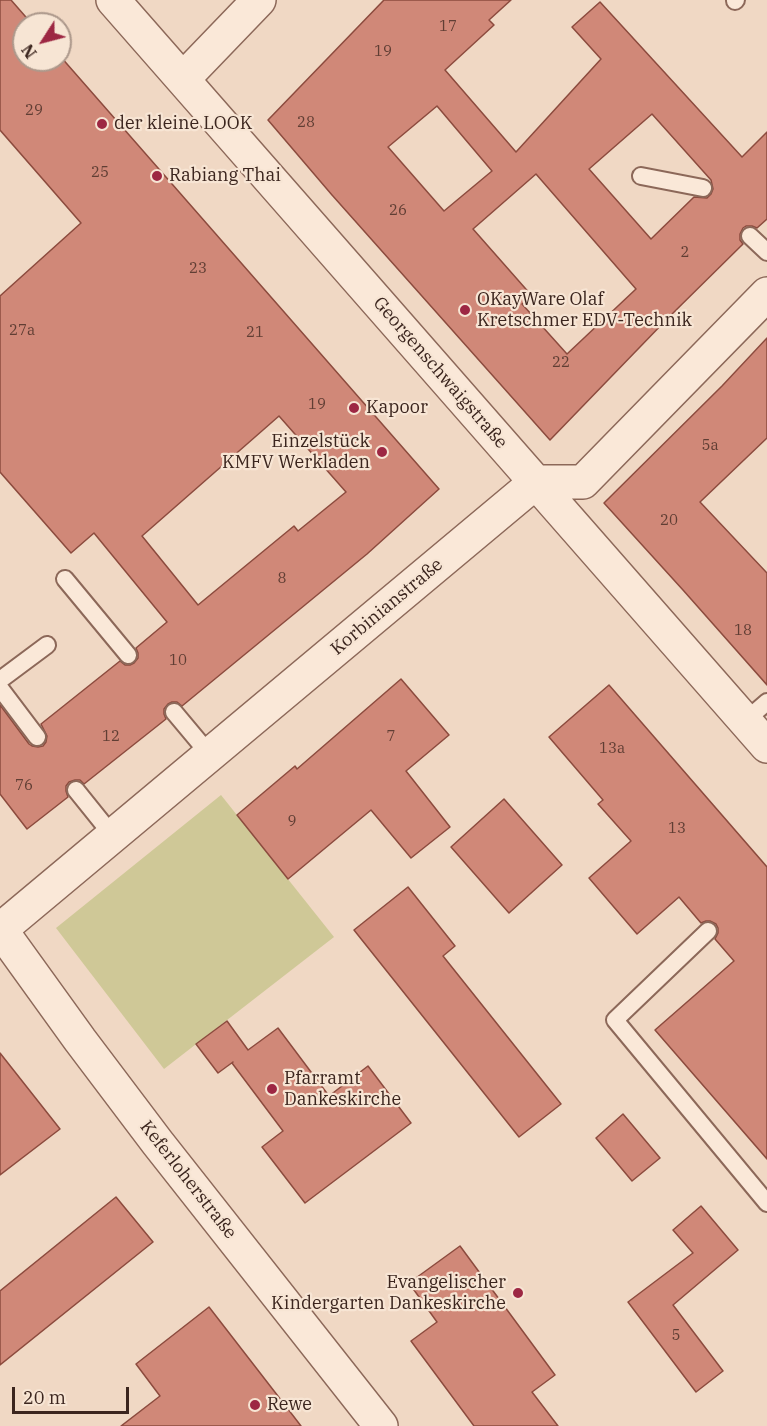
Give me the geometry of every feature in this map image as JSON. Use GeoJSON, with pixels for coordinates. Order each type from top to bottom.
{"type":"FeatureCollection","features":[{"type":"Feature","properties":{"kind":"street","name":"Georgenschwaigstraße"},"geometry":{"type":"LineString","coordinates":[[113,0],[536,482],[756,711],[767,746]]}},
{"type":"Feature","properties":{"kind":"street"},"geometry":{"type":"LineString","coordinates":[[183,80],[259,0]]}},
{"type":"Feature","properties":{"kind":"street"},"geometry":{"type":"LineString","coordinates":[[536,482],[583,482],[767,294]]}},
{"type":"Feature","properties":{"kind":"street","name":"Korbinianstraße"},"geometry":{"type":"LineString","coordinates":[[0,929],[536,482]]}},
{"type":"Feature","properties":{"kind":"street","name":"Keferloherstraße"},"geometry":{"type":"LineString","coordinates":[[0,929],[80,1040],[158,1142],[381,1426]]}},
{"type":"Feature","properties":{"kind":"lane"},"geometry":{"type":"LineString","coordinates":[[641,176],[703,188]]}},
{"type":"Feature","properties":{"kind":"lane"},"geometry":{"type":"LineString","coordinates":[[750,236],[767,252]]}},
{"type":"Feature","properties":{"kind":"lane"},"geometry":{"type":"LineString","coordinates":[[65,579],[128,655]]}},
{"type":"Feature","properties":{"kind":"lane"},"geometry":{"type":"LineString","coordinates":[[0,680],[47,645]]}},
{"type":"Feature","properties":{"kind":"lane"},"geometry":{"type":"LineString","coordinates":[[0,688],[37,737]]}},
{"type":"Feature","properties":{"kind":"lane"},"geometry":{"type":"LineString","coordinates":[[174,712],[210,755]]}},
{"type":"Feature","properties":{"kind":"lane"},"geometry":{"type":"LineString","coordinates":[[76,790],[113,836]]}},
{"type":"Feature","properties":{"kind":"lane"},"geometry":{"type":"LineString","coordinates":[[708,931],[615,1020],[767,1203]]}},
{"type":"Feature","properties":{"kind":"shaded area"},"geometry":{"type":"Polygon","coordinates":[[[221,795],[334,937],[164,1069],[56,928],[221,795]]]}},
{"type":"Feature","properties":{"kind":"building"},"geometry":{"type":"Polygon","coordinates":[[[0,0],[11,0],[22,12],[12,12],[12,72],[72,72],[72,70],[439,489],[367,554],[182,706],[177,702],[168,704],[164,709],[166,719],[84,784],[80,780],[69,782],[66,786],[68,797],[27,829],[0,794],[0,705],[29,744],[43,746],[47,736],[41,724],[120,661],[125,665],[134,663],[138,658],[136,648],[167,622],[94,533],[71,553],[0,472],[0,296],[81,223],[0,130],[0,0]],[[279,416],[142,536],[198,605],[294,526],[298,531],[346,492],[279,416]]]}},
{"type":"Feature","properties":{"kind":"building"},"geometry":{"type":"Polygon","coordinates":[[[384,0],[511,0],[489,20],[494,25],[445,70],[516,152],[601,59],[572,27],[600,2],[742,157],[767,132],[767,219],[757,228],[746,226],[743,228],[740,240],[743,244],[550,440],[268,120],[384,0]],[[437,106],[388,147],[444,211],[492,171],[437,106]],[[652,114],[589,169],[651,239],[694,197],[707,198],[713,189],[711,180],[652,114]],[[536,174],[473,229],[532,296],[522,304],[567,354],[636,289],[536,174]]]}},
{"type":"Feature","properties":{"kind":"building"},"geometry":{"type":"Polygon","coordinates":[[[767,338],[767,438],[700,502],[767,573],[767,685],[604,503],[767,338]]]}},
{"type":"Feature","properties":{"kind":"building"},"geometry":{"type":"Polygon","coordinates":[[[401,679],[449,735],[406,771],[450,827],[411,858],[371,810],[288,879],[237,815],[295,766],[297,769],[401,679]]]}},
{"type":"Feature","properties":{"kind":"building"},"geometry":{"type":"Polygon","coordinates":[[[609,685],[767,867],[767,1159],[655,1030],[734,961],[715,939],[718,933],[716,924],[710,921],[701,923],[679,897],[637,934],[589,878],[631,841],[598,804],[603,800],[549,737],[609,685]]]}},
{"type":"Feature","properties":{"kind":"building"},"geometry":{"type":"Polygon","coordinates":[[[504,799],[562,865],[509,913],[451,847],[504,799]]]}},
{"type":"Feature","properties":{"kind":"building"},"geometry":{"type":"Polygon","coordinates":[[[408,887],[455,946],[443,956],[561,1104],[519,1137],[354,930],[408,887]]]}},
{"type":"Feature","properties":{"kind":"building"},"geometry":{"type":"Polygon","coordinates":[[[227,1021],[248,1050],[278,1028],[329,1096],[368,1066],[411,1123],[305,1203],[262,1147],[283,1131],[233,1062],[218,1073],[196,1044],[227,1021]]]}},
{"type":"Feature","properties":{"kind":"building"},"geometry":{"type":"Polygon","coordinates":[[[0,1053],[60,1129],[0,1175],[0,1053]]]}},
{"type":"Feature","properties":{"kind":"building"},"geometry":{"type":"Polygon","coordinates":[[[623,1114],[660,1158],[632,1181],[596,1138],[623,1114]]]}},
{"type":"Feature","properties":{"kind":"building"},"geometry":{"type":"Polygon","coordinates":[[[116,1197],[153,1242],[0,1365],[0,1291],[116,1197]]]}},
{"type":"Feature","properties":{"kind":"building"},"geometry":{"type":"Polygon","coordinates":[[[701,1206],[738,1250],[673,1305],[723,1371],[696,1392],[628,1302],[693,1253],[673,1230],[701,1206]]]}},
{"type":"Feature","properties":{"kind":"building"},"geometry":{"type":"Polygon","coordinates":[[[460,1246],[555,1375],[532,1392],[558,1426],[474,1426],[411,1341],[437,1322],[409,1283],[460,1246]]]}},
{"type":"Feature","properties":{"kind":"building"},"geometry":{"type":"Polygon","coordinates":[[[209,1307],[301,1426],[121,1426],[160,1396],[136,1364],[209,1307]]]}},
{"type":"Feature","properties":{"kind":"place","name":"der kleine LOOK"},"geometry":{"type":"Point","coordinates":[102,124]}},
{"type":"Feature","properties":{"kind":"place","name":"Rabiang Thai"},"geometry":{"type":"Point","coordinates":[157,176]}},
{"type":"Feature","properties":{"kind":"place","name":"OKayWare Olaf Kretschmer EDV-Technik"},"geometry":{"type":"Point","coordinates":[465,310]}},
{"type":"Feature","properties":{"kind":"place","name":"Kapoor"},"geometry":{"type":"Point","coordinates":[354,408]}},
{"type":"Feature","properties":{"kind":"place","name":"Einzelstück KMFV Werkladen"},"geometry":{"type":"Point","coordinates":[382,452]}},
{"type":"Feature","properties":{"kind":"place","name":"Pfarramt Dankeskirche"},"geometry":{"type":"Point","coordinates":[272,1089]}},
{"type":"Feature","properties":{"kind":"place","name":"Evangelischer Kindergarten Dankeskirche"},"geometry":{"type":"Point","coordinates":[518,1293]}},
{"type":"Feature","properties":{"kind":"place","name":"Rewe"},"geometry":{"type":"Point","coordinates":[255,1405]}}]}
